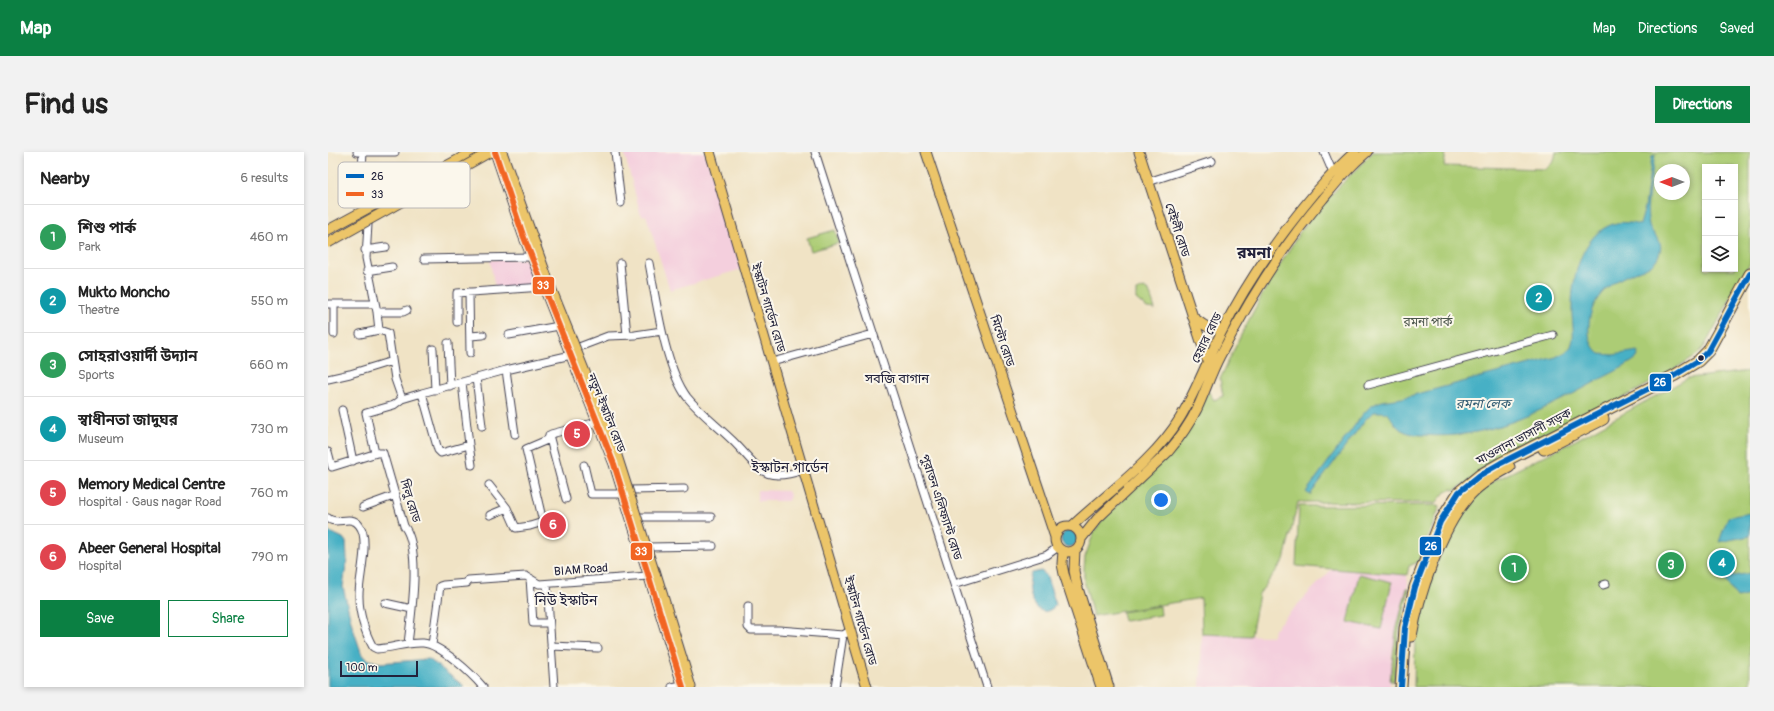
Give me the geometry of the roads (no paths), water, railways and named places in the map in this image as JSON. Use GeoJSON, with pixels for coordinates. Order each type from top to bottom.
{"type":"FeatureCollection","features":[{"type":"Feature","properties":{"kind":"highway","name":"মাওলানা ভাসানী সড়ক"},"geometry":{"type":"LineString","coordinates":[[1401,687],[1405,628],[1415,587],[1440,522],[1459,492],[1487,471],[1674,375],[1709,354],[1750,274]]}},
{"type":"Feature","properties":{"kind":"highway","name":"মাওলানা ভাসানী সড়ক"},"geometry":{"type":"LineString","coordinates":[[1408,687],[1410,645],[1421,597],[1440,543],[1467,496],[1503,470],[1687,376],[1709,354],[1750,285]]}},
{"type":"Feature","properties":{"kind":"main road","name":"নতুন ইস্কাটন রোড"},"geometry":{"type":"LineString","coordinates":[[508,152],[529,222],[608,418],[627,492],[685,686]]}},
{"type":"Feature","properties":{"kind":"main road","name":"ইস্কাটন গার্ডেন রোড"},"geometry":{"type":"LineString","coordinates":[[710,152],[803,470],[847,633],[867,687]]}},
{"type":"Feature","properties":{"kind":"main road","name":"মিন্টো রোড"},"geometry":{"type":"LineString","coordinates":[[926,152],[1055,537]]}},
{"type":"Feature","properties":{"kind":"main road","name":"বেইলী রোড"},"geometry":{"type":"LineString","coordinates":[[1138,152],[1208,363]]}},
{"type":"Feature","properties":{"kind":"main road","name":"হেয়ার রোড"},"geometry":{"type":"LineString","coordinates":[[1072,526],[1137,467],[1169,434],[1180,418],[1224,328],[1268,255],[1291,223],[1313,203],[1333,173],[1355,152]]}},
{"type":"Feature","properties":{"kind":"main road"},"geometry":{"type":"LineString","coordinates":[[1061,549],[1071,552],[1075,550],[1081,539],[1097,519],[1168,452],[1175,443],[1196,411],[1219,358],[1249,302],[1297,230],[1313,203],[1367,152]]}},
{"type":"Feature","properties":{"kind":"main road","name":"নতুন ইস্কাটন রোড"},"geometry":{"type":"LineString","coordinates":[[494,153],[532,257],[597,422],[614,464],[624,480]]}},
{"type":"Feature","properties":{"kind":"main road"},"geometry":{"type":"LineString","coordinates":[[458,162],[473,154],[494,153]]}},
{"type":"Feature","properties":{"kind":"main road"},"geometry":{"type":"LineString","coordinates":[[470,168],[494,153]]}},
{"type":"Feature","properties":{"kind":"main road"},"geometry":{"type":"LineString","coordinates":[[470,166],[494,153]]}},
{"type":"Feature","properties":{"kind":"main road"},"geometry":{"type":"LineString","coordinates":[[494,153],[608,440],[614,464]]}},
{"type":"Feature","properties":{"kind":"main road"},"geometry":{"type":"LineString","coordinates":[[494,153],[610,434],[654,579]]}},
{"type":"Feature","properties":{"kind":"main road"},"geometry":{"type":"LineString","coordinates":[[459,162],[473,154]]}},
{"type":"Feature","properties":{"kind":"main road"},"geometry":{"type":"LineString","coordinates":[[328,230],[370,208]]}},
{"type":"Feature","properties":{"kind":"main road"},"geometry":{"type":"LineString","coordinates":[[328,236],[378,208]]}},
{"type":"Feature","properties":{"kind":"main road"},"geometry":{"type":"LineString","coordinates":[[385,208],[388,213]]}},
{"type":"Feature","properties":{"kind":"main road"},"geometry":{"type":"LineString","coordinates":[[328,243],[393,208]]}},
{"type":"Feature","properties":{"kind":"main road"},"geometry":{"type":"LineString","coordinates":[[328,246],[397,208]]}},
{"type":"Feature","properties":{"kind":"main road"},"geometry":{"type":"LineString","coordinates":[[544,287],[553,284]]}},
{"type":"Feature","properties":{"kind":"main road"},"geometry":{"type":"LineString","coordinates":[[1192,316],[1209,328],[1217,330],[1224,328]]}},
{"type":"Feature","properties":{"kind":"main road","name":"নতুন ইস্কাটন রোড"},"geometry":{"type":"LineString","coordinates":[[627,492],[639,517],[648,547],[659,596]]}},
{"type":"Feature","properties":{"kind":"main road"},"geometry":{"type":"LineString","coordinates":[[1050,522],[1061,528],[1072,526],[1078,531],[1081,539]]}},
{"type":"Feature","properties":{"kind":"main road"},"geometry":{"type":"LineString","coordinates":[[1061,528],[1055,537],[1061,549],[1062,564],[1076,613],[1101,687]]}},
{"type":"Feature","properties":{"kind":"main road"},"geometry":{"type":"LineString","coordinates":[[1075,550],[1074,571],[1077,585],[1109,687]]}},
{"type":"Feature","properties":{"kind":"street"},"geometry":{"type":"LineString","coordinates":[[357,152],[395,152]]}},
{"type":"Feature","properties":{"kind":"street"},"geometry":{"type":"LineString","coordinates":[[362,162],[363,152]]}},
{"type":"Feature","properties":{"kind":"street"},"geometry":{"type":"LineString","coordinates":[[615,152],[621,203]]}},
{"type":"Feature","properties":{"kind":"street","name":"পুরাতন এলিফ্যান্ট রোড"},"geometry":{"type":"LineString","coordinates":[[815,152],[987,687]]}},
{"type":"Feature","properties":{"kind":"street"},"geometry":{"type":"LineString","coordinates":[[1324,152],[1333,173]]}},
{"type":"Feature","properties":{"kind":"street"},"geometry":{"type":"LineString","coordinates":[[1148,182],[1212,161]]}},
{"type":"Feature","properties":{"kind":"street"},"geometry":{"type":"LineString","coordinates":[[368,224],[365,250],[367,271],[377,312],[379,330]]}},
{"type":"Feature","properties":{"kind":"street"},"geometry":{"type":"LineString","coordinates":[[365,250],[386,247]]}},
{"type":"Feature","properties":{"kind":"street"},"geometry":{"type":"LineString","coordinates":[[424,259],[532,257]]}},
{"type":"Feature","properties":{"kind":"street"},"geometry":{"type":"LineString","coordinates":[[649,263],[662,330],[677,379],[687,396],[753,463],[767,474],[779,477],[803,470]]}},
{"type":"Feature","properties":{"kind":"street"},"geometry":{"type":"LineString","coordinates":[[620,264],[627,334]]}},
{"type":"Feature","properties":{"kind":"street"},"geometry":{"type":"LineString","coordinates":[[367,271],[392,267]]}},
{"type":"Feature","properties":{"kind":"street"},"geometry":{"type":"LineString","coordinates":[[457,322],[456,295],[459,293],[544,287]]}},
{"type":"Feature","properties":{"kind":"street"},"geometry":{"type":"LineString","coordinates":[[469,292],[470,353]]}},
{"type":"Feature","properties":{"kind":"street"},"geometry":{"type":"LineString","coordinates":[[334,334],[331,305],[375,304]]}},
{"type":"Feature","properties":{"kind":"street"},"geometry":{"type":"LineString","coordinates":[[377,312],[403,312],[407,310]]}},
{"type":"Feature","properties":{"kind":"street"},"geometry":{"type":"LineString","coordinates":[[509,335],[559,326]]}},
{"type":"Feature","properties":{"kind":"street"},"geometry":{"type":"LineString","coordinates":[[360,334],[379,330],[388,333],[395,379],[402,399]]}},
{"type":"Feature","properties":{"kind":"street"},"geometry":{"type":"LineString","coordinates":[[579,347],[608,336],[627,334],[635,335],[662,330]]}},
{"type":"Feature","properties":{"kind":"street"},"geometry":{"type":"LineString","coordinates":[[772,362],[873,334]]}},
{"type":"Feature","properties":{"kind":"street"},"geometry":{"type":"LineString","coordinates":[[470,336],[483,335]]}},
{"type":"Feature","properties":{"kind":"street"},"geometry":{"type":"LineString","coordinates":[[1368,385],[1553,335]]}},
{"type":"Feature","properties":{"kind":"street"},"geometry":{"type":"LineString","coordinates":[[448,343],[450,386]]}},
{"type":"Feature","properties":{"kind":"street"},"geometry":{"type":"LineString","coordinates":[[433,349],[435,390]]}},
{"type":"Feature","properties":{"kind":"street","name":"দিলু রোড"},"geometry":{"type":"LineString","coordinates":[[408,644],[414,573],[411,542],[409,533],[404,526],[384,453],[375,453],[366,413],[394,405],[402,399],[422,393],[506,370],[571,356]]}},
{"type":"Feature","properties":{"kind":"street"},"geometry":{"type":"LineString","coordinates":[[328,379],[392,362]]}},
{"type":"Feature","properties":{"kind":"street"},"geometry":{"type":"LineString","coordinates":[[506,370],[515,434]]}},
{"type":"Feature","properties":{"kind":"street"},"geometry":{"type":"LineString","coordinates":[[476,378],[482,426]]}},
{"type":"Feature","properties":{"kind":"street"},"geometry":{"type":"LineString","coordinates":[[462,382],[472,465]]}},
{"type":"Feature","properties":{"kind":"street"},"geometry":{"type":"LineString","coordinates":[[422,393],[439,452],[469,444]]}},
{"type":"Feature","properties":{"kind":"street"},"geometry":{"type":"LineString","coordinates":[[342,410],[353,461]]}},
{"type":"Feature","properties":{"kind":"street"},"geometry":{"type":"LineString","coordinates":[[489,485],[507,508],[516,528],[543,522],[526,451],[528,448],[547,440],[549,435],[597,422]]}},
{"type":"Feature","properties":{"kind":"street"},"geometry":{"type":"LineString","coordinates":[[549,435],[566,499]]}},
{"type":"Feature","properties":{"kind":"street"},"geometry":{"type":"LineString","coordinates":[[328,452],[332,467],[377,454]]}},
{"type":"Feature","properties":{"kind":"street"},"geometry":{"type":"LineString","coordinates":[[584,464],[591,494],[684,489]]}},
{"type":"Feature","properties":{"kind":"street"},"geometry":{"type":"LineString","coordinates":[[363,507],[396,495]]}},
{"type":"Feature","properties":{"kind":"street"},"geometry":{"type":"LineString","coordinates":[[490,515],[507,508]]}},
{"type":"Feature","properties":{"kind":"street"},"geometry":{"type":"LineString","coordinates":[[639,517],[711,517]]}},
{"type":"Feature","properties":{"kind":"street"},"geometry":{"type":"LineString","coordinates":[[328,518],[334,521],[355,521],[359,524],[361,529],[364,554],[359,588],[359,609],[373,647],[380,649],[408,644],[432,645],[448,656],[483,687]]}},
{"type":"Feature","properties":{"kind":"street"},"geometry":{"type":"LineString","coordinates":[[648,547],[713,546]]}},
{"type":"Feature","properties":{"kind":"street"},"geometry":{"type":"LineString","coordinates":[[954,584],[1050,554],[1061,549]]}},
{"type":"Feature","properties":{"kind":"street"},"geometry":{"type":"LineString","coordinates":[[1050,554],[1057,556],[1062,564]]}},
{"type":"Feature","properties":{"kind":"street"},"geometry":{"type":"LineString","coordinates":[[432,645],[440,586],[467,583],[468,580],[526,576],[538,584],[547,584]]}},
{"type":"Feature","properties":{"kind":"street"},"geometry":{"type":"LineString","coordinates":[[530,578],[533,623],[549,623]]}},
{"type":"Feature","properties":{"kind":"street","name":"BIAM Road"},"geometry":{"type":"LineString","coordinates":[[554,687],[547,584],[654,579]]}},
{"type":"Feature","properties":{"kind":"street"},"geometry":{"type":"LineString","coordinates":[[385,603],[412,608]]}},
{"type":"Feature","properties":{"kind":"street"},"geometry":{"type":"LineString","coordinates":[[748,606],[748,627],[751,630],[847,633],[835,687]]}},
{"type":"Feature","properties":{"kind":"street"},"geometry":{"type":"LineString","coordinates":[[551,646],[598,648]]}},
{"type":"Feature","properties":{"kind":"street"},"geometry":{"type":"LineString","coordinates":[[672,687],[685,686]]}},
{"type":"Feature","properties":{"kind":"water","name":"রমনা লেক"},"geometry":{"type":"Polygon","coordinates":[[[1655,155],[1647,208],[1649,225],[1659,240],[1661,247],[1660,252],[1653,263],[1618,280],[1604,291],[1594,306],[1589,324],[1590,340],[1594,348],[1600,354],[1613,355],[1638,351],[1639,353],[1637,358],[1622,368],[1534,413],[1491,429],[1447,436],[1413,434],[1405,432],[1399,428],[1388,414],[1383,412],[1373,412],[1365,420],[1310,495],[1306,492],[1363,414],[1378,402],[1406,397],[1556,357],[1568,350],[1571,346],[1573,337],[1572,296],[1580,259],[1586,247],[1602,230],[1613,224],[1619,223],[1640,225],[1645,207],[1652,156],[1655,155]]]}},
{"type":"Feature","properties":{"kind":"water"},"geometry":{"type":"Polygon","coordinates":[[[1750,513],[1750,536],[1719,542],[1728,517],[1750,513]]]}},
{"type":"Feature","properties":{"kind":"water"},"geometry":{"type":"Polygon","coordinates":[[[328,531],[343,538],[346,542],[347,559],[343,587],[352,625],[362,655],[369,660],[380,663],[429,659],[465,687],[328,687],[328,531]]]}},
{"type":"Feature","properties":{"kind":"water"},"geometry":{"type":"Polygon","coordinates":[[[1069,531],[1075,533],[1077,539],[1075,545],[1069,547],[1063,545],[1061,539],[1063,533],[1069,531]]]}},
{"type":"Feature","properties":{"kind":"water"},"geometry":{"type":"Polygon","coordinates":[[[1041,571],[1046,575],[1055,602],[1055,606],[1048,611],[1042,611],[1037,608],[1030,594],[1029,586],[1032,573],[1041,571]]]}},
{"type":"Feature","properties":{"kind":"water"},"geometry":{"type":"Polygon","coordinates":[[[1750,573],[1750,595],[1737,598],[1724,578],[1750,573]]]}},
{"type":"Feature","properties":{"kind":"place","name":"Mukto Moncho"},"geometry":{"type":"Point","coordinates":[1539,298]}},
{"type":"Feature","properties":{"kind":"place","name":"Memory Medical Centre"},"geometry":{"type":"Point","coordinates":[577,434]}},
{"type":"Feature","properties":{"kind":"place","name":"Abeer General Hospital"},"geometry":{"type":"Point","coordinates":[553,525]}},
{"type":"Feature","properties":{"kind":"place","name":"স্বাধীনতা জাদুঘর"},"geometry":{"type":"Point","coordinates":[1722,563]}},
{"type":"Feature","properties":{"kind":"place","name":"সোহরাওয়ার্দী উদ্যান"},"geometry":{"type":"Point","coordinates":[1671,565]}},
{"type":"Feature","properties":{"kind":"place","name":"শিশু পার্ক"},"geometry":{"type":"Point","coordinates":[1514,568]}},
{"type":"Feature","properties":{"kind":"district","name":"রমনা"},"geometry":{"type":"Point","coordinates":[1254,253]}},
{"type":"Feature","properties":{"kind":"district","name":"সবজি বাগান"},"geometry":{"type":"Point","coordinates":[897,379]}},
{"type":"Feature","properties":{"kind":"district","name":"ইস্কাটন গার্ডেন"},"geometry":{"type":"Point","coordinates":[790,467]}},
{"type":"Feature","properties":{"kind":"district","name":"নিউ ইস্কাটন"},"geometry":{"type":"Point","coordinates":[566,600]}},
{"type":"Feature","properties":{"kind":"park label","name":"রমনা পার্ক"},"geometry":{"type":"Point","coordinates":[1428,322]}}]}
